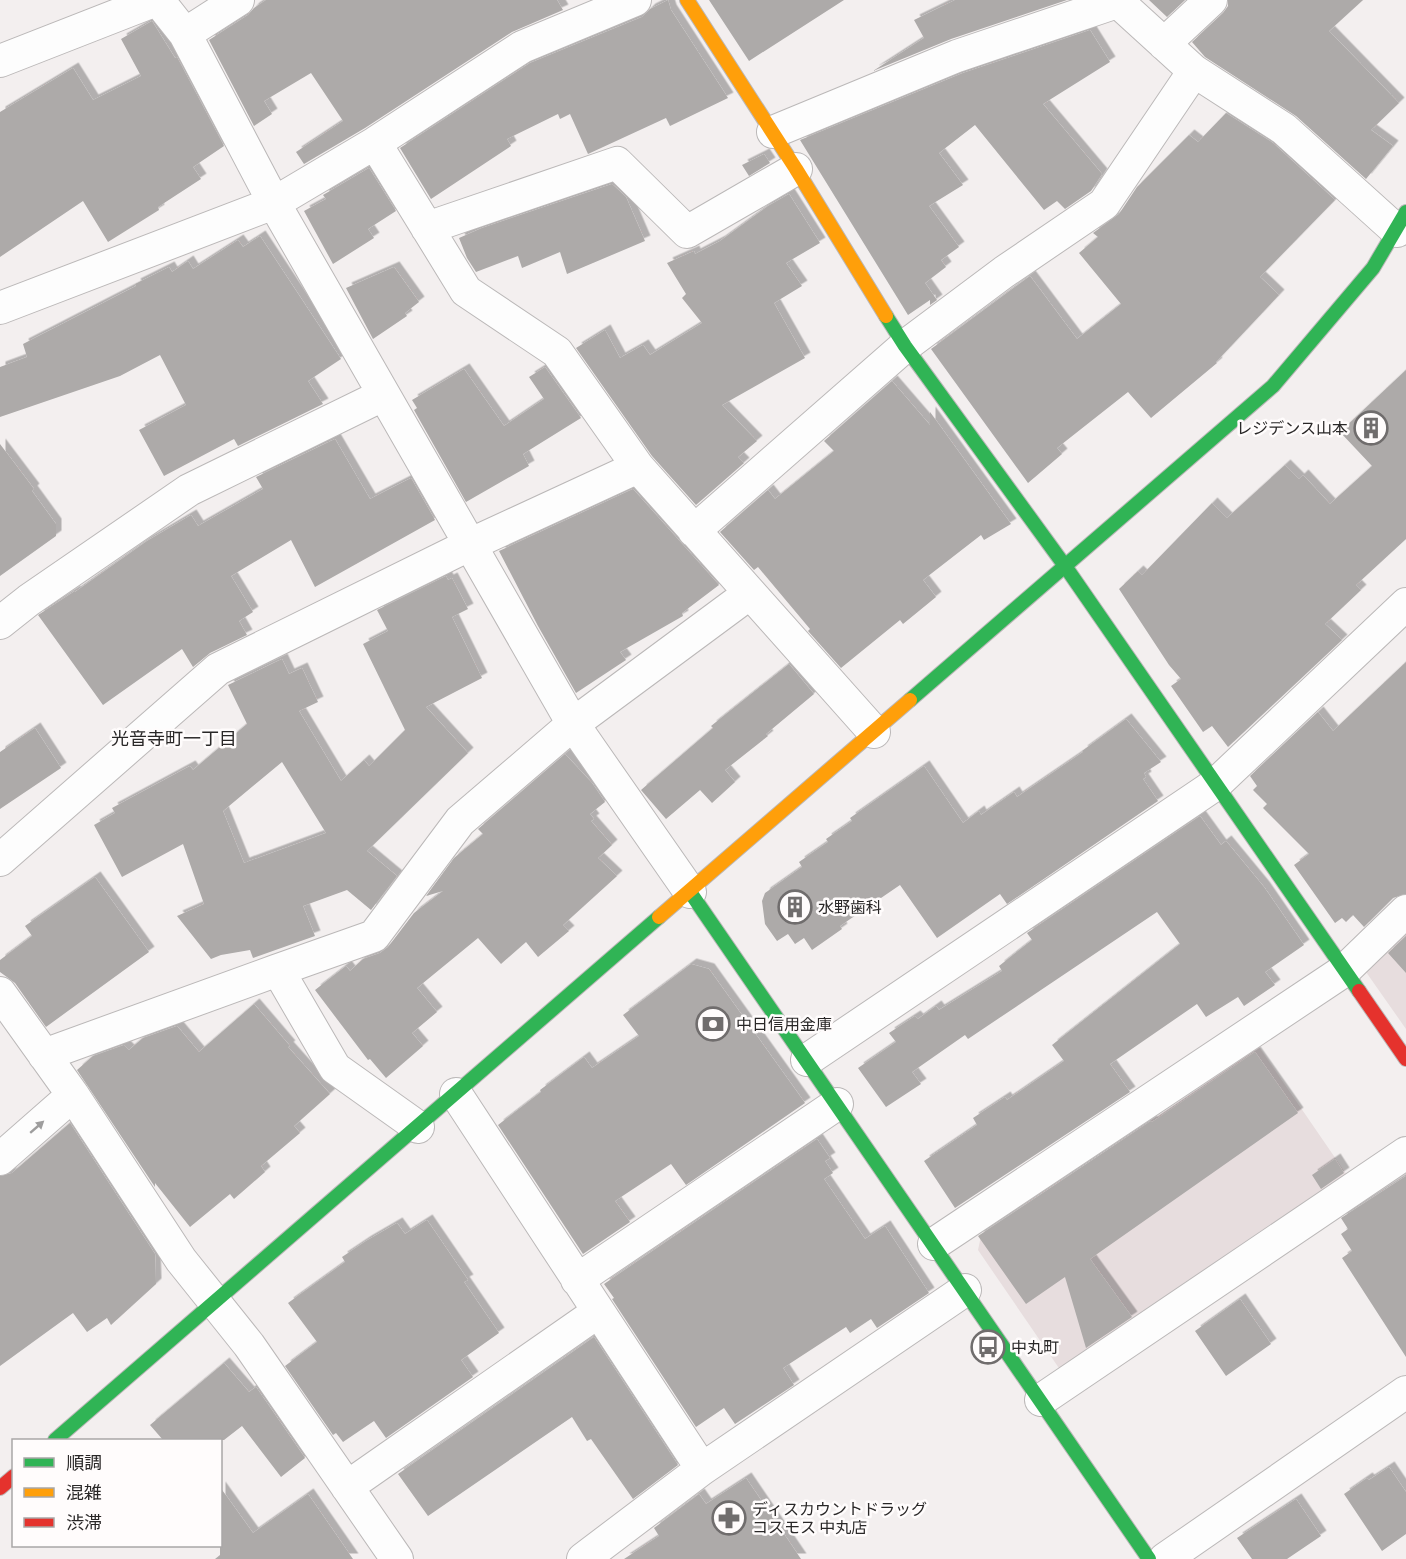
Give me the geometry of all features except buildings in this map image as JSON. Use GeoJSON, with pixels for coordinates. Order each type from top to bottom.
{"type":"FeatureCollection","features":[{"type":"Feature","properties":{"kind":"street"},"geometry":{"type":"LineString","coordinates":[[0,62],[157,0],[185,34],[274,203],[573,724],[934,1244],[1149,1559]]}},
{"type":"Feature","properties":{"kind":"street"},"geometry":{"type":"LineString","coordinates":[[185,34],[238,0]]}},
{"type":"Feature","properties":{"kind":"street"},"geometry":{"type":"LineString","coordinates":[[4,299],[274,203],[375,143],[522,47],[635,0]]}},
{"type":"Feature","properties":{"kind":"street"},"geometry":{"type":"LineString","coordinates":[[687,0],[773,132],[905,346],[1065,566],[1406,1059]]}},
{"type":"Feature","properties":{"kind":"street"},"geometry":{"type":"LineString","coordinates":[[1164,44],[1211,0]]}},
{"type":"Feature","properties":{"kind":"street"},"geometry":{"type":"LineString","coordinates":[[56,1439],[1273,386],[1373,268],[1401,229],[1284,129],[1194,71],[1116,1],[957,56],[773,132]]}},
{"type":"Feature","properties":{"kind":"street"},"geometry":{"type":"LineString","coordinates":[[694,531],[905,346],[1004,272],[1104,204],[1194,71]]}},
{"type":"Feature","properties":{"kind":"street"},"geometry":{"type":"LineString","coordinates":[[375,143],[466,291],[557,352],[638,466],[874,732]]}},
{"type":"Feature","properties":{"kind":"street"},"geometry":{"type":"LineString","coordinates":[[427,228],[617,163],[687,232],[796,169]]}},
{"type":"Feature","properties":{"kind":"street"},"geometry":{"type":"LineString","coordinates":[[0,623],[29,600],[189,490],[383,395]]}},
{"type":"Feature","properties":{"kind":"street"},"geometry":{"type":"LineString","coordinates":[[0,860],[218,669],[470,545],[638,466]]}},
{"type":"Feature","properties":{"kind":"street"},"geometry":{"type":"LineString","coordinates":[[44,1055],[374,936],[460,821],[573,724],[750,593]]}},
{"type":"Feature","properties":{"kind":"street"},"geometry":{"type":"LineString","coordinates":[[807,1060],[1216,784],[1406,604]]}},
{"type":"Feature","properties":{"kind":"street"},"geometry":{"type":"LineString","coordinates":[[934,1244],[1344,970],[1406,911]]}},
{"type":"Feature","properties":{"kind":"street"},"geometry":{"type":"LineString","coordinates":[[278,970],[335,1068],[418,1127]]}},
{"type":"Feature","properties":{"kind":"street"},"geometry":{"type":"LineString","coordinates":[[0,993],[73,1095],[181,1260],[249,1345],[397,1559]]}},
{"type":"Feature","properties":{"kind":"street"},"geometry":{"type":"LineString","coordinates":[[456,1094],[702,1469]]}},
{"type":"Feature","properties":{"kind":"street"},"geometry":{"type":"LineString","coordinates":[[0,1159],[73,1095]]}},
{"type":"Feature","properties":{"kind":"street"},"geometry":{"type":"LineString","coordinates":[[577,1280],[837,1104]]}},
{"type":"Feature","properties":{"kind":"street"},"geometry":{"type":"LineString","coordinates":[[1041,1400],[1406,1154]]}},
{"type":"Feature","properties":{"kind":"street"},"geometry":{"type":"LineString","coordinates":[[583,1559],[702,1469],[965,1290]]}},
{"type":"Feature","properties":{"kind":"street"},"geometry":{"type":"LineString","coordinates":[[347,1487],[598,1312]]}},
{"type":"Feature","properties":{"kind":"street"},"geometry":{"type":"LineString","coordinates":[[1165,1559],[1406,1392]]}},
{"type":"Feature","properties":{"kind":"street"},"geometry":{"type":"LineString","coordinates":[[0,1488],[12,1478]]}},
{"type":"Feature","properties":{"kind":"shaded area"},"geometry":{"type":"Polygon","coordinates":[[[1406,934],[1406,1029],[1366,972],[1406,934]]]}},
{"type":"Feature","properties":{"kind":"shaded area"},"geometry":{"type":"Polygon","coordinates":[[[1259,1047],[1349,1178],[1063,1374],[978,1250],[981,1236],[1259,1047]]]}},
{"type":"Feature","properties":{"kind":"traffic: fast"},"geometry":{"type":"LineString","coordinates":[[910,700],[1273,386],[1373,268],[1406,212]]}},
{"type":"Feature","properties":{"kind":"traffic: fast"},"geometry":{"type":"LineString","coordinates":[[886,316],[905,346],[1065,566],[1359,991]]}},
{"type":"Feature","properties":{"kind":"traffic: fast"},"geometry":{"type":"LineString","coordinates":[[690,892],[1149,1559]]}},
{"type":"Feature","properties":{"kind":"traffic: fast"},"geometry":{"type":"LineString","coordinates":[[56,1439],[659,917]]}},
{"type":"Feature","properties":{"kind":"traffic: slow"},"geometry":{"type":"LineString","coordinates":[[687,0],[796,169],[886,316]]}},
{"type":"Feature","properties":{"kind":"traffic: slow"},"geometry":{"type":"LineString","coordinates":[[659,917],[910,700]]}},
{"type":"Feature","properties":{"kind":"traffic: jam"},"geometry":{"type":"LineString","coordinates":[[1359,991],[1406,1059]]}},
{"type":"Feature","properties":{"kind":"traffic: jam"},"geometry":{"type":"LineString","coordinates":[[0,1488],[12,1478]]}},
{"type":"Feature","properties":{"kind":"place","name":"レジデンス山本"},"geometry":{"type":"Point","coordinates":[1371,428]}},
{"type":"Feature","properties":{"kind":"place","name":"水野歯科"},"geometry":{"type":"Point","coordinates":[795,907]}},
{"type":"Feature","properties":{"kind":"place","name":"中日信用金庫"},"geometry":{"type":"Point","coordinates":[713,1024]}},
{"type":"Feature","properties":{"kind":"place","name":"中丸町"},"geometry":{"type":"Point","coordinates":[988,1347]}},
{"type":"Feature","properties":{"kind":"place","name":"ディスカウントドラッグ コスモス 中丸店"},"geometry":{"type":"Point","coordinates":[729,1518]}},
{"type":"Feature","properties":{"kind":"district","name":"光音寺町一丁目"},"geometry":{"type":"Point","coordinates":[174,739]}}]}
